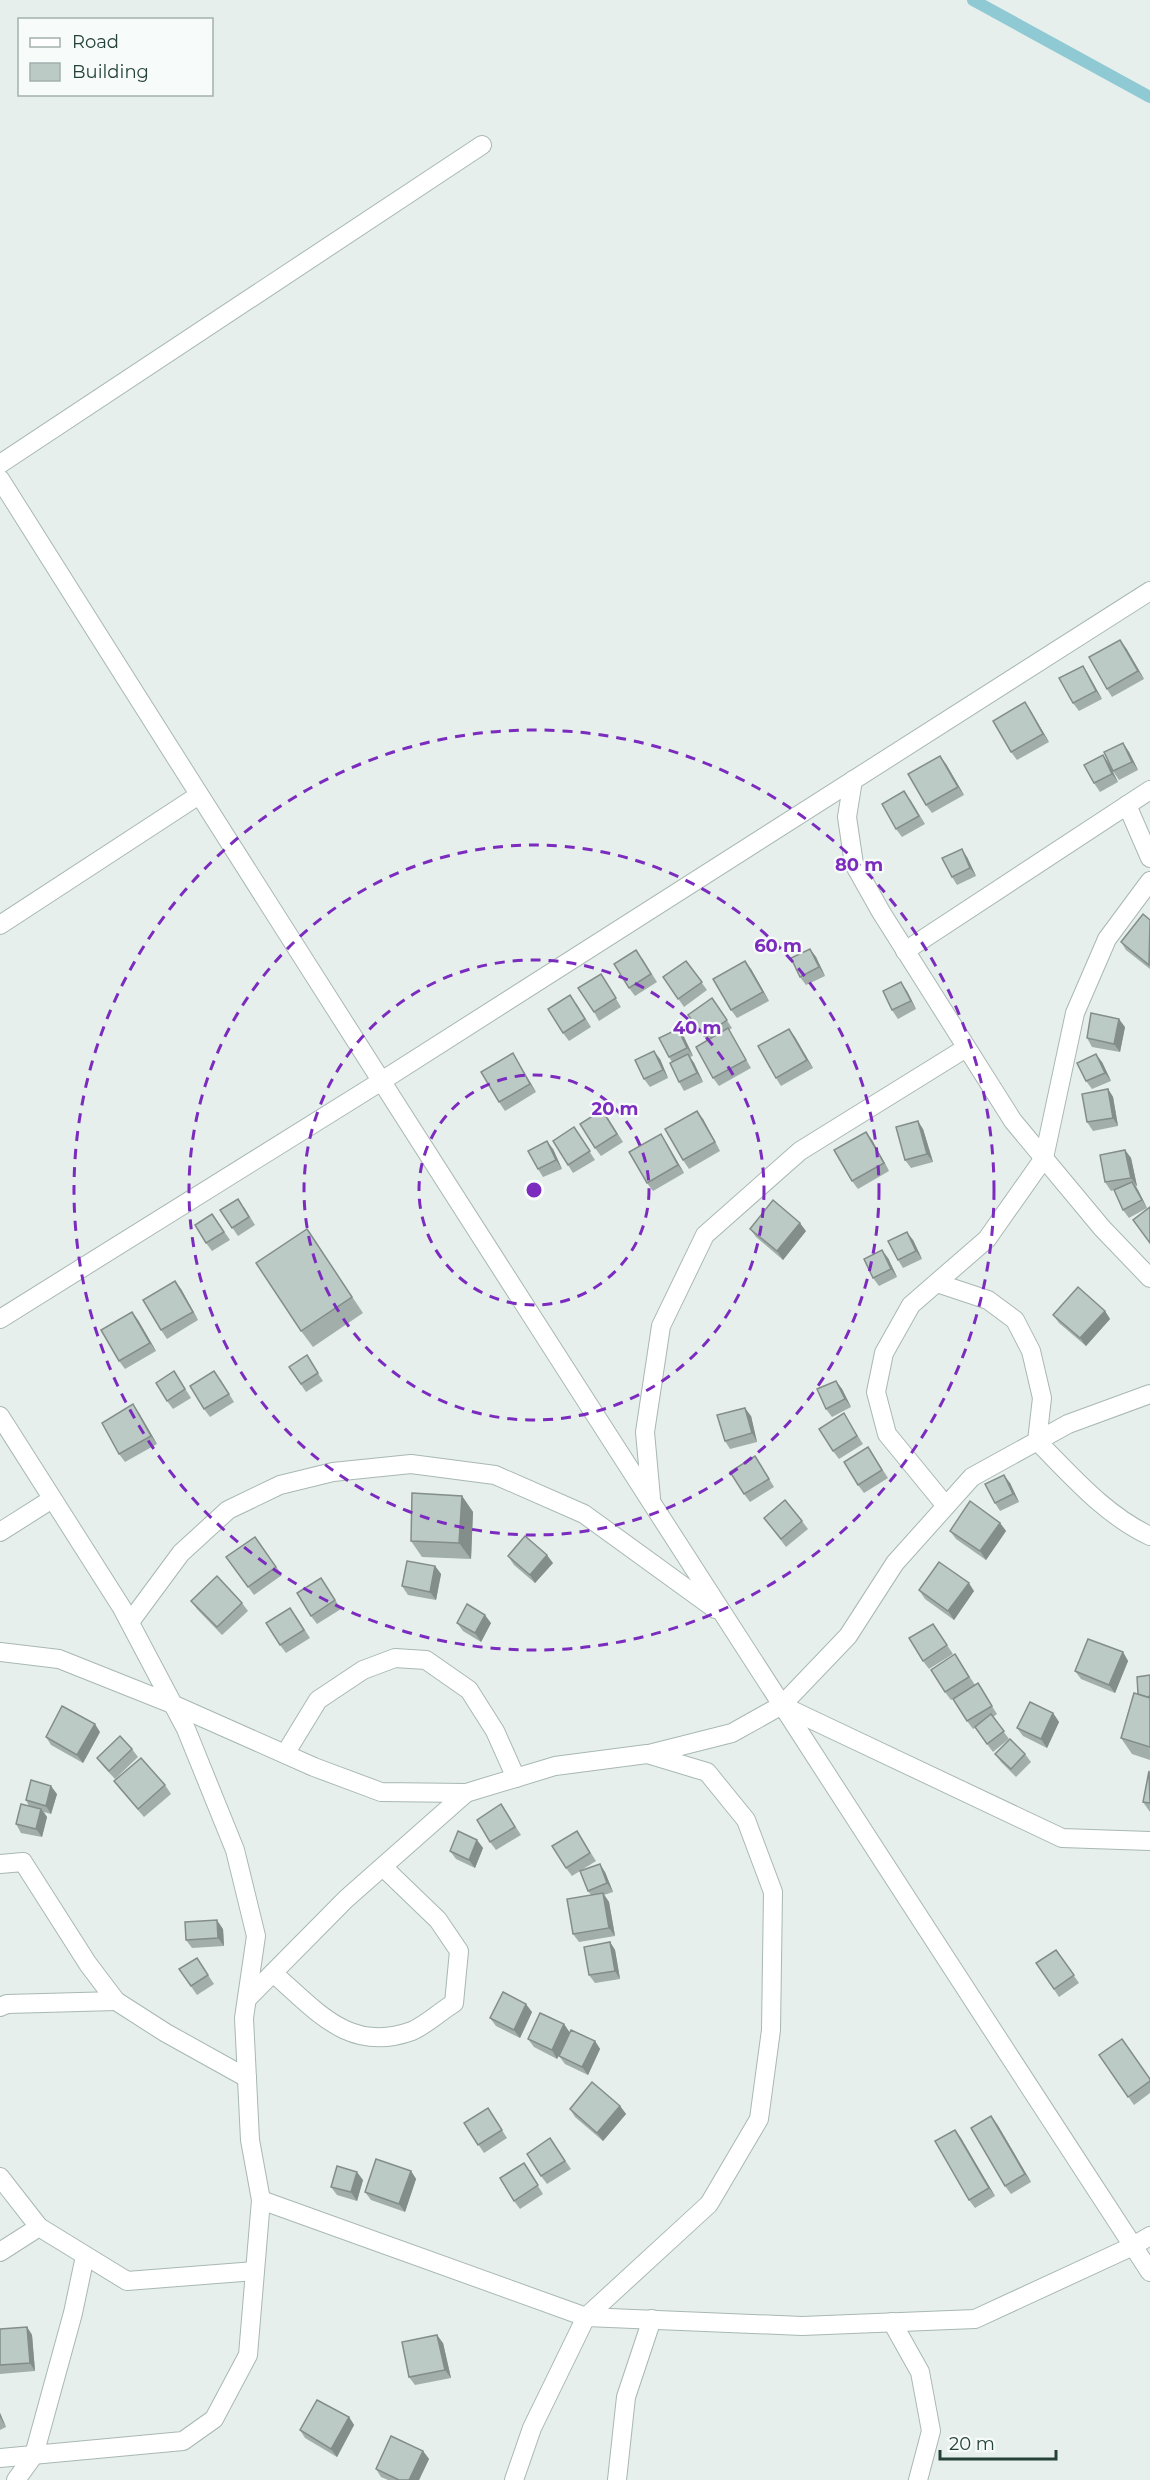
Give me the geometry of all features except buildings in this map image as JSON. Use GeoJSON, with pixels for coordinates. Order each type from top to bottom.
{"type":"FeatureCollection","features":[{"type":"Feature","properties":{"kind":"street"},"geometry":{"type":"LineString","coordinates":[[0,464],[482,145]]}},
{"type":"Feature","properties":{"kind":"street"},"geometry":{"type":"LineString","coordinates":[[0,479],[380,1082],[1150,2272]]}},
{"type":"Feature","properties":{"kind":"street"},"geometry":{"type":"LineString","coordinates":[[0,1319],[380,1082],[1150,591]]}},
{"type":"Feature","properties":{"kind":"street"},"geometry":{"type":"LineString","coordinates":[[853,780],[848,817],[854,864],[905,951],[1013,1121],[1102,1228],[1150,1278]]}},
{"type":"Feature","properties":{"kind":"street"},"geometry":{"type":"LineString","coordinates":[[905,951],[1150,790]]}},
{"type":"Feature","properties":{"kind":"street"},"geometry":{"type":"LineString","coordinates":[[0,925],[199,795]]}},
{"type":"Feature","properties":{"kind":"street"},"geometry":{"type":"LineString","coordinates":[[1127,805],[1150,858]]}},
{"type":"Feature","properties":{"kind":"street"},"geometry":{"type":"LineString","coordinates":[[946,1506],[887,1434],[876,1392],[884,1353],[911,1305],[987,1239],[1044,1158],[1075,1013],[1107,939],[1150,881]]}},
{"type":"Feature","properties":{"kind":"street"},"geometry":{"type":"LineString","coordinates":[[652,1503],[645,1432],[661,1326],[705,1235],[800,1151],[966,1048]]}},
{"type":"Feature","properties":{"kind":"street"},"geometry":{"type":"LineString","coordinates":[[937,1283],[988,1300],[1015,1320],[1031,1351],[1042,1398],[1038,1441]]}},
{"type":"Feature","properties":{"kind":"street"},"geometry":{"type":"LineString","coordinates":[[0,1652],[59,1659],[381,1792],[466,1793],[555,1766],[647,1754],[732,1733],[782,1705],[848,1636],[895,1563],[972,1477],[1068,1424],[1150,1394]]}},
{"type":"Feature","properties":{"kind":"street"},"geometry":{"type":"LineString","coordinates":[[0,1416],[130,1622],[186,1729],[235,1850],[256,1936],[244,2018],[250,2140],[261,2200],[248,2355],[214,2419],[183,2441],[0,2458]]}},
{"type":"Feature","properties":{"kind":"street"},"geometry":{"type":"LineString","coordinates":[[1038,1441],[1089,1492],[1128,1526],[1150,1536]]}},
{"type":"Feature","properties":{"kind":"street"},"geometry":{"type":"LineString","coordinates":[[130,1622],[181,1553],[228,1510],[280,1485],[333,1472],[411,1464],[495,1475],[584,1514],[724,1615]]}},
{"type":"Feature","properties":{"kind":"street"},"geometry":{"type":"LineString","coordinates":[[0,1532],[52,1499]]}},
{"type":"Feature","properties":{"kind":"street"},"geometry":{"type":"LineString","coordinates":[[285,1754],[318,1700],[363,1670],[395,1658],[426,1660],[469,1690],[495,1731],[516,1778]]}},
{"type":"Feature","properties":{"kind":"street"},"geometry":{"type":"LineString","coordinates":[[782,1705],[1062,1838],[1150,1841]]}},
{"type":"Feature","properties":{"kind":"street"},"geometry":{"type":"LineString","coordinates":[[514,2480],[532,2428],[586,2317],[709,2204],[759,2119],[771,2030],[773,1892],[746,1821],[707,1772],[647,1754]]}},
{"type":"Feature","properties":{"kind":"street"},"geometry":{"type":"LineString","coordinates":[[247,1999],[346,1899],[466,1793]]}},
{"type":"Feature","properties":{"kind":"street"},"geometry":{"type":"LineString","coordinates":[[0,1864],[23,1862],[88,1964],[116,2001],[166,2033],[247,2078]]}},
{"type":"Feature","properties":{"kind":"street"},"geometry":{"type":"LineString","coordinates":[[273,1972],[334,2026],[374,2039],[413,2031],[454,2003],[459,1951],[438,1920],[383,1867]]}},
{"type":"Feature","properties":{"kind":"street"},"geometry":{"type":"LineString","coordinates":[[0,2007],[7,2004],[116,2001]]}},
{"type":"Feature","properties":{"kind":"street"},"geometry":{"type":"LineString","coordinates":[[0,2177],[39,2227],[127,2281],[255,2271]]}},
{"type":"Feature","properties":{"kind":"street"},"geometry":{"type":"LineString","coordinates":[[261,2200],[586,2317],[802,2326],[975,2319],[1150,2236]]}},
{"type":"Feature","properties":{"kind":"street"},"geometry":{"type":"LineString","coordinates":[[0,2252],[39,2227]]}},
{"type":"Feature","properties":{"kind":"street"},"geometry":{"type":"LineString","coordinates":[[16,2480],[34,2455],[85,2256]]}},
{"type":"Feature","properties":{"kind":"street"},"geometry":{"type":"LineString","coordinates":[[617,2480],[626,2397],[652,2319]]}},
{"type":"Feature","properties":{"kind":"street"},"geometry":{"type":"LineString","coordinates":[[892,2322],[920,2372],[932,2431],[918,2480]]}},
{"type":"Feature","properties":{"kind":"waterway"},"geometry":{"type":"LineString","coordinates":[[973,0],[1150,97]]}}]}
